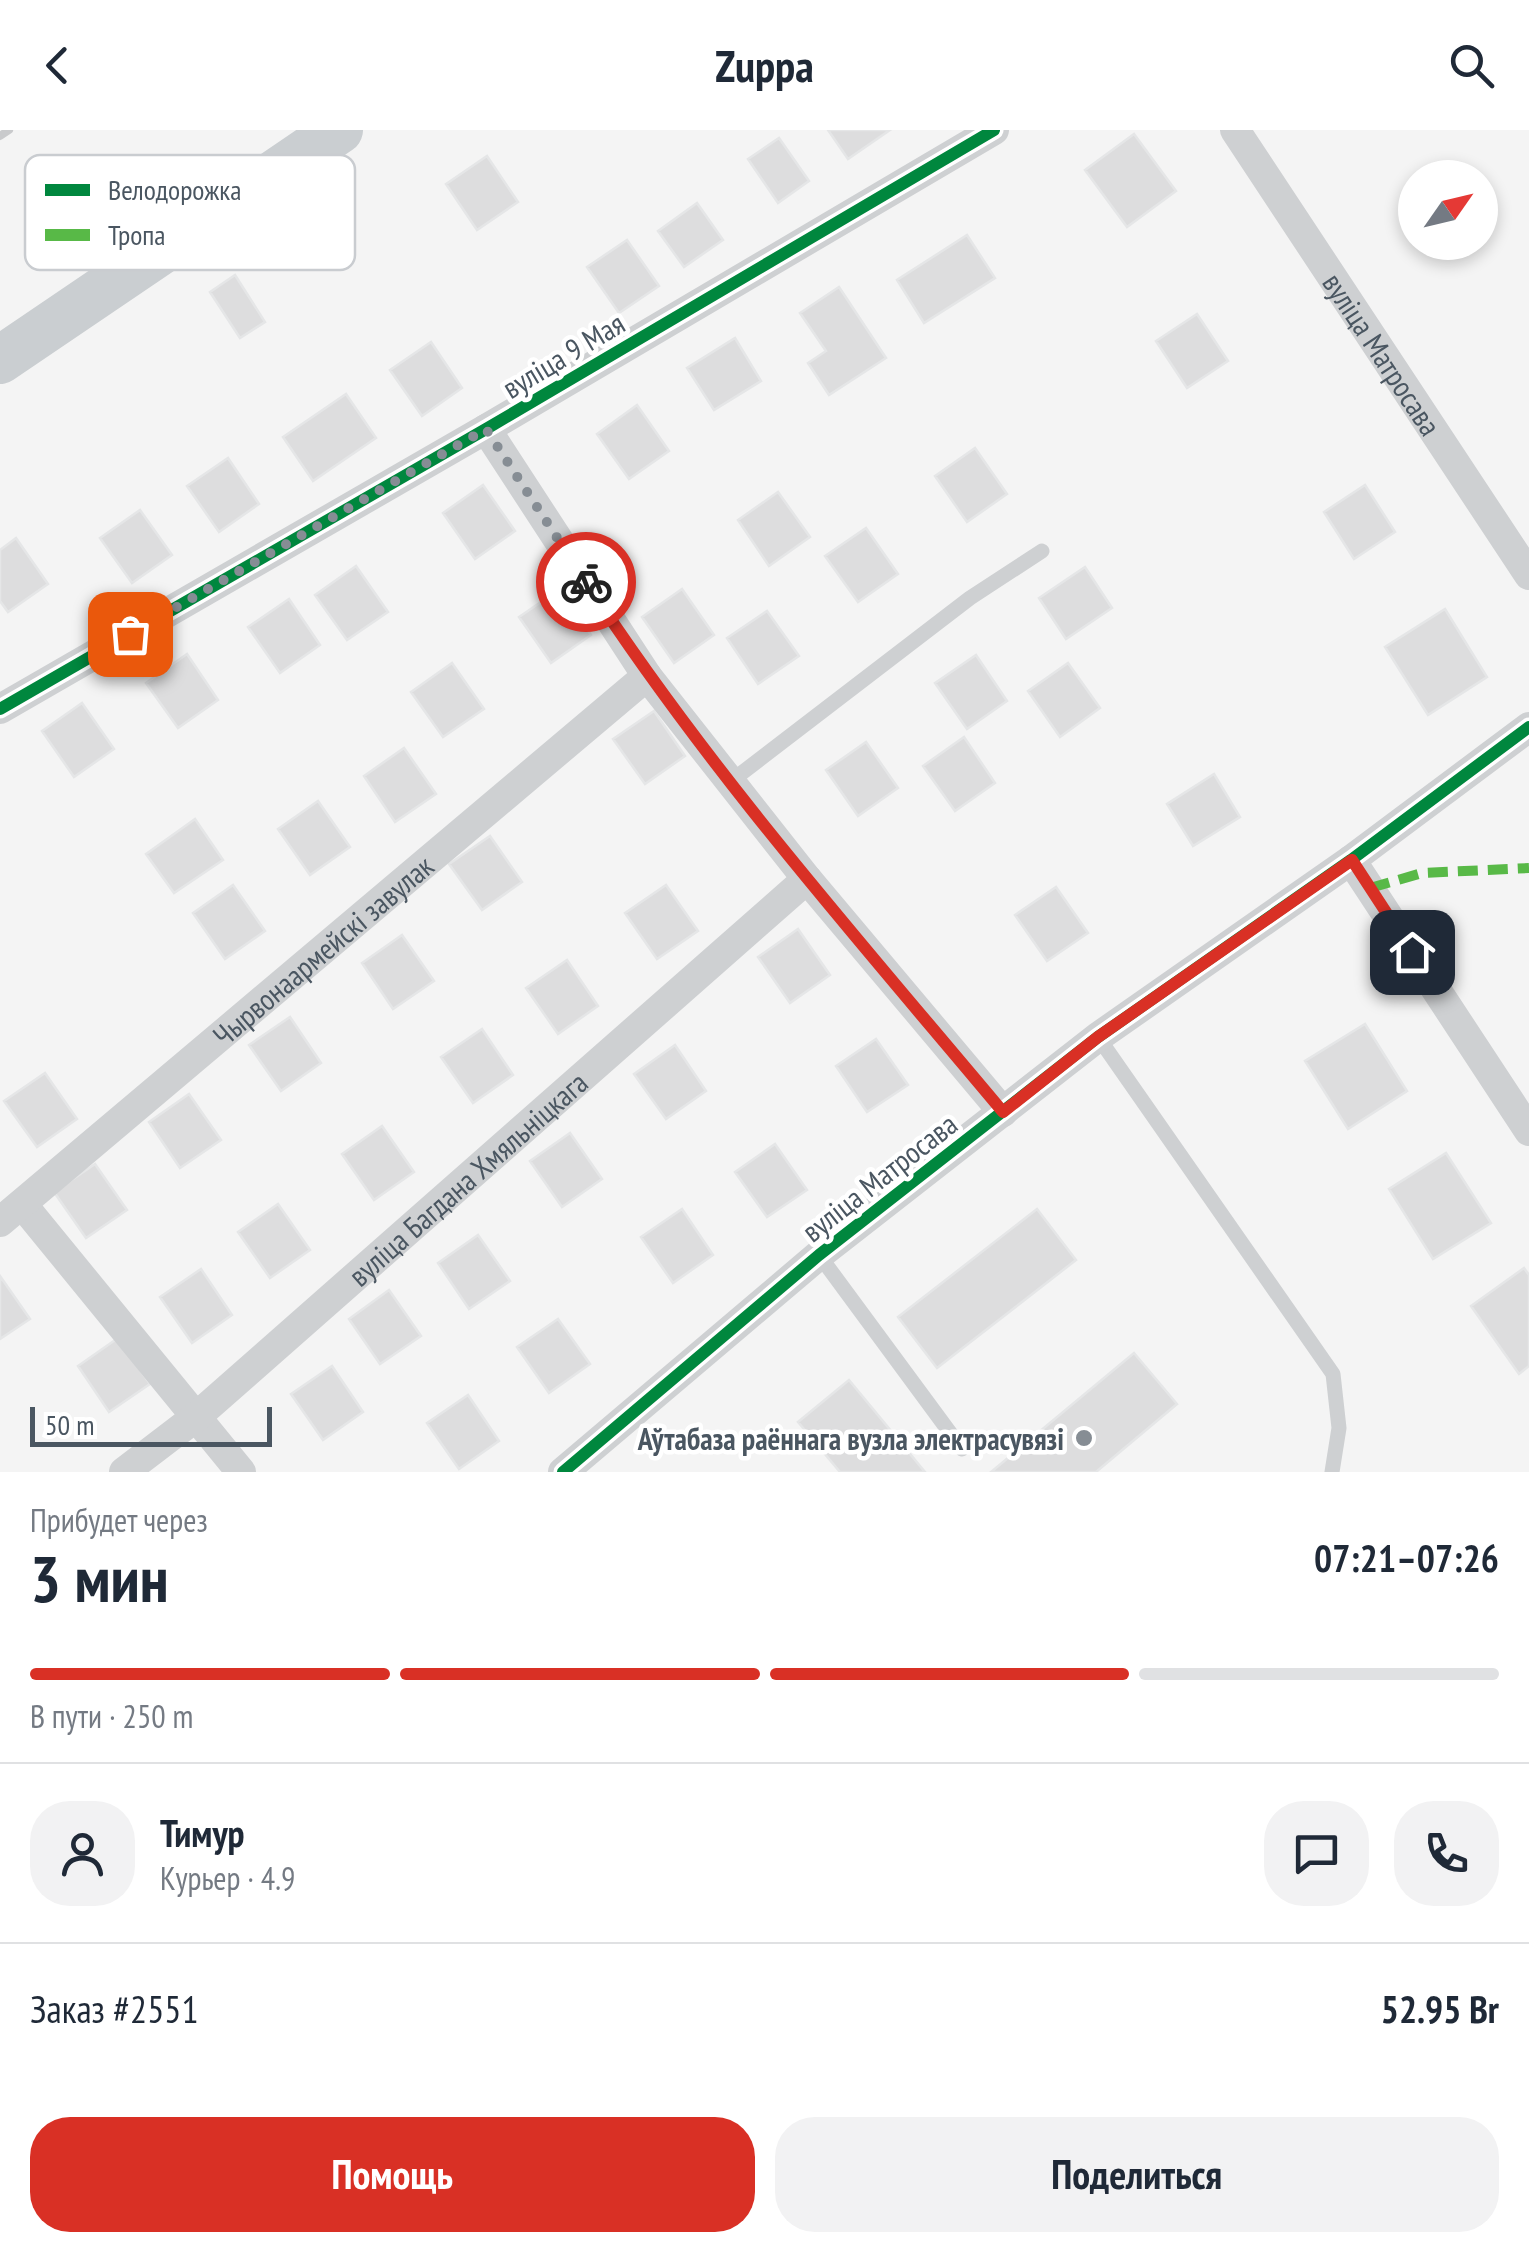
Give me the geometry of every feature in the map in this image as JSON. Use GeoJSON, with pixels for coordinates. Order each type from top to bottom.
{"type":"FeatureCollection","features":[{"type":"Feature","properties":{"kind":"main road"},"geometry":{"type":"LineString","coordinates":[[302,155],[339,130]]}},
{"type":"Feature","properties":{"kind":"main road"},"geometry":{"type":"LineString","coordinates":[[0,360],[133,270]]}},
{"type":"Feature","properties":{"kind":"street","name":"вуліца 9 Мая"},"geometry":{"type":"LineString","coordinates":[[0,709],[994,130]]}},
{"type":"Feature","properties":{"kind":"street","name":"вуліца Матросава"},"geometry":{"type":"LineString","coordinates":[[1234,130],[1529,575]]}},
{"type":"Feature","properties":{"kind":"street"},"geometry":{"type":"LineString","coordinates":[[486,429],[647,676],[807,879],[1003,1112]]}},
{"type":"Feature","properties":{"kind":"street","name":"Чырвонаармейскі завулак"},"geometry":{"type":"LineString","coordinates":[[11,1213],[647,676]]}},
{"type":"Feature","properties":{"kind":"street","name":"вуліца Матросава"},"geometry":{"type":"LineString","coordinates":[[564,1472],[819,1255],[1098,1037],[1352,860],[1529,728]]}},
{"type":"Feature","properties":{"kind":"street"},"geometry":{"type":"LineString","coordinates":[[1352,860],[1529,1131]]}},
{"type":"Feature","properties":{"kind":"street","name":"вуліца Багдана Хмяльніцкага"},"geometry":{"type":"LineString","coordinates":[[124,1472],[196,1416],[807,879]]}},
{"type":"Feature","properties":{"kind":"street"},"geometry":{"type":"LineString","coordinates":[[11,1213],[196,1416],[241,1472]]}},
{"type":"Feature","properties":{"kind":"lane"},"geometry":{"type":"LineString","coordinates":[[730,782],[970,598],[1042,551]]}},
{"type":"Feature","properties":{"kind":"lane"},"geometry":{"type":"LineString","coordinates":[[1098,1037],[1332,1374],[1339,1428],[1332,1472]]}},
{"type":"Feature","properties":{"kind":"lane"},"geometry":{"type":"LineString","coordinates":[[819,1255],[962,1449]]}},
{"type":"Feature","properties":{"kind":"building"},"geometry":{"type":"Polygon","coordinates":[[[828,130],[890,130],[848,159],[828,130]]]}},
{"type":"Feature","properties":{"kind":"building"},"geometry":{"type":"Polygon","coordinates":[[[1134,134],[1176,191],[1127,227],[1085,170],[1134,134]]]}},
{"type":"Feature","properties":{"kind":"building"},"geometry":{"type":"Polygon","coordinates":[[[779,138],[809,181],[778,203],[748,159],[779,138]]]}},
{"type":"Feature","properties":{"kind":"building"},"geometry":{"type":"Polygon","coordinates":[[[487,156],[518,202],[477,230],[446,184],[487,156]]]}},
{"type":"Feature","properties":{"kind":"building"},"geometry":{"type":"Polygon","coordinates":[[[697,203],[723,240],[684,267],[658,231],[697,203]]]}},
{"type":"Feature","properties":{"kind":"building"},"geometry":{"type":"Polygon","coordinates":[[[967,235],[995,278],[924,323],[897,280],[967,235]]]}},
{"type":"Feature","properties":{"kind":"building"},"geometry":{"type":"Polygon","coordinates":[[[627,240],[659,286],[619,313],[587,267],[627,240]]]}},
{"type":"Feature","properties":{"kind":"building"},"geometry":{"type":"Polygon","coordinates":[[[235,275],[265,322],[240,338],[210,292],[235,275]]]}},
{"type":"Feature","properties":{"kind":"building"},"geometry":{"type":"Polygon","coordinates":[[[839,287],[886,358],[829,395],[808,363],[826,351],[800,313],[839,287]]]}},
{"type":"Feature","properties":{"kind":"building"},"geometry":{"type":"Polygon","coordinates":[[[1197,314],[1228,361],[1187,388],[1156,341],[1197,314]]]}},
{"type":"Feature","properties":{"kind":"building"},"geometry":{"type":"Polygon","coordinates":[[[735,338],[761,381],[714,410],[687,368],[735,338]]]}},
{"type":"Feature","properties":{"kind":"building"},"geometry":{"type":"Polygon","coordinates":[[[431,342],[462,388],[422,416],[390,370],[431,342]]]}},
{"type":"Feature","properties":{"kind":"building"},"geometry":{"type":"Polygon","coordinates":[[[346,394],[376,438],[313,481],[283,437],[346,394]]]}},
{"type":"Feature","properties":{"kind":"building"},"geometry":{"type":"Polygon","coordinates":[[[637,405],[669,451],[629,479],[597,434],[637,405]]]}},
{"type":"Feature","properties":{"kind":"building"},"geometry":{"type":"Polygon","coordinates":[[[975,448],[1007,494],[967,522],[935,476],[975,448]]]}},
{"type":"Feature","properties":{"kind":"building"},"geometry":{"type":"Polygon","coordinates":[[[228,458],[259,504],[219,532],[187,486],[228,458]]]}},
{"type":"Feature","properties":{"kind":"building"},"geometry":{"type":"Polygon","coordinates":[[[483,485],[515,531],[475,559],[443,513],[483,485]]]}},
{"type":"Feature","properties":{"kind":"building"},"geometry":{"type":"Polygon","coordinates":[[[1365,485],[1395,532],[1354,559],[1324,512],[1365,485]]]}},
{"type":"Feature","properties":{"kind":"building"},"geometry":{"type":"Polygon","coordinates":[[[778,492],[810,537],[769,566],[738,520],[778,492]]]}},
{"type":"Feature","properties":{"kind":"building"},"geometry":{"type":"Polygon","coordinates":[[[140,510],[172,555],[132,583],[100,538],[140,510]]]}},
{"type":"Feature","properties":{"kind":"building"},"geometry":{"type":"Polygon","coordinates":[[[866,528],[898,574],[858,602],[825,556],[866,528]]]}},
{"type":"Feature","properties":{"kind":"building"},"geometry":{"type":"Polygon","coordinates":[[[16,538],[48,584],[8,612],[0,601],[0,550],[16,538]]]}},
{"type":"Feature","properties":{"kind":"building"},"geometry":{"type":"Polygon","coordinates":[[[356,566],[388,612],[347,640],[315,595],[356,566]]]}},
{"type":"Feature","properties":{"kind":"building"},"geometry":{"type":"Polygon","coordinates":[[[1085,567],[1112,608],[1066,639],[1039,598],[1085,567]]]}},
{"type":"Feature","properties":{"kind":"building"},"geometry":{"type":"Polygon","coordinates":[[[560,589],[591,635],[551,663],[519,617],[560,589]]]}},
{"type":"Feature","properties":{"kind":"building"},"geometry":{"type":"Polygon","coordinates":[[[682,589],[714,635],[674,663],[642,617],[682,589]]]}},
{"type":"Feature","properties":{"kind":"building"},"geometry":{"type":"Polygon","coordinates":[[[289,599],[320,645],[280,673],[248,627],[289,599]]]}},
{"type":"Feature","properties":{"kind":"building"},"geometry":{"type":"Polygon","coordinates":[[[1445,609],[1487,677],[1428,715],[1385,647],[1445,609]]]}},
{"type":"Feature","properties":{"kind":"building"},"geometry":{"type":"Polygon","coordinates":[[[767,611],[799,656],[758,684],[727,638],[767,611]]]}},
{"type":"Feature","properties":{"kind":"building"},"geometry":{"type":"Polygon","coordinates":[[[187,654],[218,700],[178,728],[146,683],[187,654]]]}},
{"type":"Feature","properties":{"kind":"building"},"geometry":{"type":"Polygon","coordinates":[[[976,655],[1007,701],[967,729],[935,683],[976,655]]]}},
{"type":"Feature","properties":{"kind":"building"},"geometry":{"type":"Polygon","coordinates":[[[452,663],[484,709],[443,737],[411,692],[452,663]]]}},
{"type":"Feature","properties":{"kind":"building"},"geometry":{"type":"Polygon","coordinates":[[[1068,663],[1100,708],[1060,737],[1028,691],[1068,663]]]}},
{"type":"Feature","properties":{"kind":"building"},"geometry":{"type":"Polygon","coordinates":[[[82,703],[114,749],[74,777],[42,731],[82,703]]]}},
{"type":"Feature","properties":{"kind":"building"},"geometry":{"type":"Polygon","coordinates":[[[654,711],[685,756],[645,784],[613,739],[654,711]]]}},
{"type":"Feature","properties":{"kind":"building"},"geometry":{"type":"Polygon","coordinates":[[[964,737],[995,783],[955,811],[923,766],[964,737]]]}},
{"type":"Feature","properties":{"kind":"building"},"geometry":{"type":"Polygon","coordinates":[[[866,742],[898,788],[858,816],[826,770],[866,742]]]}},
{"type":"Feature","properties":{"kind":"building"},"geometry":{"type":"Polygon","coordinates":[[[404,748],[436,794],[395,822],[364,776],[404,748]]]}},
{"type":"Feature","properties":{"kind":"building"},"geometry":{"type":"Polygon","coordinates":[[[1214,774],[1240,817],[1193,846],[1167,804],[1214,774]]]}},
{"type":"Feature","properties":{"kind":"building"},"geometry":{"type":"Polygon","coordinates":[[[318,801],[350,847],[310,875],[278,829],[318,801]]]}},
{"type":"Feature","properties":{"kind":"building"},"geometry":{"type":"Polygon","coordinates":[[[195,819],[223,860],[174,893],[146,854],[195,819]]]}},
{"type":"Feature","properties":{"kind":"building"},"geometry":{"type":"Polygon","coordinates":[[[490,836],[522,882],[482,910],[449,864],[490,836]]]}},
{"type":"Feature","properties":{"kind":"building"},"geometry":{"type":"Polygon","coordinates":[[[233,885],[265,931],[225,959],[193,913],[233,885]]]}},
{"type":"Feature","properties":{"kind":"building"},"geometry":{"type":"Polygon","coordinates":[[[666,885],[698,931],[657,959],[625,913],[666,885]]]}},
{"type":"Feature","properties":{"kind":"building"},"geometry":{"type":"Polygon","coordinates":[[[1056,887],[1088,933],[1047,961],[1015,915],[1056,887]]]}},
{"type":"Feature","properties":{"kind":"building"},"geometry":{"type":"Polygon","coordinates":[[[798,929],[830,975],[790,1003],[758,957],[798,929]]]}},
{"type":"Feature","properties":{"kind":"building"},"geometry":{"type":"Polygon","coordinates":[[[402,935],[434,981],[393,1009],[362,963],[402,935]]]}},
{"type":"Feature","properties":{"kind":"building"},"geometry":{"type":"Polygon","coordinates":[[[567,960],[598,1006],[558,1034],[526,988],[567,960]]]}},
{"type":"Feature","properties":{"kind":"building"},"geometry":{"type":"Polygon","coordinates":[[[290,1017],[321,1063],[281,1091],[249,1045],[290,1017]]]}},
{"type":"Feature","properties":{"kind":"building"},"geometry":{"type":"Polygon","coordinates":[[[1365,1024],[1407,1091],[1348,1129],[1305,1061],[1365,1024]]]}},
{"type":"Feature","properties":{"kind":"building"},"geometry":{"type":"Polygon","coordinates":[[[482,1029],[513,1075],[473,1103],[441,1057],[482,1029]]]}},
{"type":"Feature","properties":{"kind":"building"},"geometry":{"type":"Polygon","coordinates":[[[876,1039],[908,1085],[867,1112],[836,1066],[876,1039]]]}},
{"type":"Feature","properties":{"kind":"building"},"geometry":{"type":"Polygon","coordinates":[[[675,1045],[706,1091],[666,1119],[634,1074],[675,1045]]]}},
{"type":"Feature","properties":{"kind":"building"},"geometry":{"type":"Polygon","coordinates":[[[45,1073],[77,1119],[37,1147],[4,1101],[45,1073]]]}},
{"type":"Feature","properties":{"kind":"building"},"geometry":{"type":"Polygon","coordinates":[[[189,1094],[221,1140],[180,1168],[149,1122],[189,1094]]]}},
{"type":"Feature","properties":{"kind":"building"},"geometry":{"type":"Polygon","coordinates":[[[382,1126],[414,1172],[374,1200],[342,1154],[382,1126]]]}},
{"type":"Feature","properties":{"kind":"building"},"geometry":{"type":"Polygon","coordinates":[[[570,1133],[602,1179],[562,1207],[530,1161],[570,1133]]]}},
{"type":"Feature","properties":{"kind":"building"},"geometry":{"type":"Polygon","coordinates":[[[775,1144],[807,1190],[767,1217],[735,1172],[775,1144]]]}},
{"type":"Feature","properties":{"kind":"building"},"geometry":{"type":"Polygon","coordinates":[[[1446,1153],[1491,1223],[1433,1259],[1389,1189],[1446,1153]]]}},
{"type":"Feature","properties":{"kind":"building"},"geometry":{"type":"Polygon","coordinates":[[[95,1164],[127,1210],[86,1238],[54,1192],[95,1164]]]}},
{"type":"Feature","properties":{"kind":"building"},"geometry":{"type":"Polygon","coordinates":[[[278,1204],[310,1250],[270,1278],[238,1232],[278,1204]]]}},
{"type":"Feature","properties":{"kind":"building"},"geometry":{"type":"Polygon","coordinates":[[[682,1209],[713,1255],[673,1283],[641,1237],[682,1209]]]}},
{"type":"Feature","properties":{"kind":"building"},"geometry":{"type":"Polygon","coordinates":[[[1037,1209],[1076,1260],[937,1368],[898,1317],[1037,1209]]]}},
{"type":"Feature","properties":{"kind":"building"},"geometry":{"type":"Polygon","coordinates":[[[478,1235],[510,1281],[469,1309],[438,1263],[478,1235]]]}},
{"type":"Feature","properties":{"kind":"building"},"geometry":{"type":"Polygon","coordinates":[[[1524,1268],[1529,1275],[1529,1366],[1519,1374],[1471,1306],[1524,1268]]]}},
{"type":"Feature","properties":{"kind":"building"},"geometry":{"type":"Polygon","coordinates":[[[201,1269],[232,1315],[192,1343],[160,1297],[201,1269]]]}},
{"type":"Feature","properties":{"kind":"building"},"geometry":{"type":"Polygon","coordinates":[[[0,1276],[30,1319],[0,1339],[0,1276]]]}},
{"type":"Feature","properties":{"kind":"building"},"geometry":{"type":"Polygon","coordinates":[[[389,1290],[421,1336],[380,1364],[349,1319],[389,1290]]]}},
{"type":"Feature","properties":{"kind":"building"},"geometry":{"type":"Polygon","coordinates":[[[558,1319],[590,1364],[549,1393],[517,1347],[558,1319]]]}},
{"type":"Feature","properties":{"kind":"building"},"geometry":{"type":"Polygon","coordinates":[[[118,1338],[150,1384],[109,1412],[78,1366],[118,1338]]]}},
{"type":"Feature","properties":{"kind":"building","name":"Аўтабаза раённага вузла электрасувязі"},"geometry":{"type":"Polygon","coordinates":[[[1134,1353],[1177,1404],[1096,1472],[991,1472],[1134,1353]]]}},
{"type":"Feature","properties":{"kind":"building"},"geometry":{"type":"Polygon","coordinates":[[[332,1366],[363,1412],[323,1440],[291,1394],[332,1366]]]}},
{"type":"Feature","properties":{"kind":"building","name":"Аўтабаза раённага вузла электрасувязі"},"geometry":{"type":"Polygon","coordinates":[[[849,1380],[925,1472],[840,1472],[798,1422],[849,1380]]]}},
{"type":"Feature","properties":{"kind":"building"},"geometry":{"type":"Polygon","coordinates":[[[468,1395],[499,1441],[459,1469],[427,1423],[468,1395]]]}},
{"type":"Feature","properties":{"kind":"railway"},"geometry":{"type":"LineString","coordinates":[[0,136],[9,130]]}},
{"type":"Feature","properties":{"kind":"marked path"},"geometry":{"type":"LineString","coordinates":[[1370,888],[1422,873],[1529,868]]}},
{"type":"Feature","properties":{"kind":"cycle path"},"geometry":{"type":"LineString","coordinates":[[0,709],[994,130]]}},
{"type":"Feature","properties":{"kind":"cycle path"},"geometry":{"type":"LineString","coordinates":[[563,1472],[819,1255],[1098,1037],[1351,860],[1529,727]]}},
{"type":"Feature","properties":{"kind":"way so far"},"geometry":{"type":"LineString","coordinates":[[130,634],[486,429],[586,582]]}},
{"type":"Feature","properties":{"kind":"place","name":"Аўтабаза раённага вузла электрасувязі"},"geometry":{"type":"Point","coordinates":[1084,1438]}},
{"type":"Feature","properties":{"kind":"route"},"geometry":{"type":"LineString","coordinates":[[586,582],[647,676],[730,782],[1003,1112],[1098,1037],[1352,860],[1412,952]]}}]}
